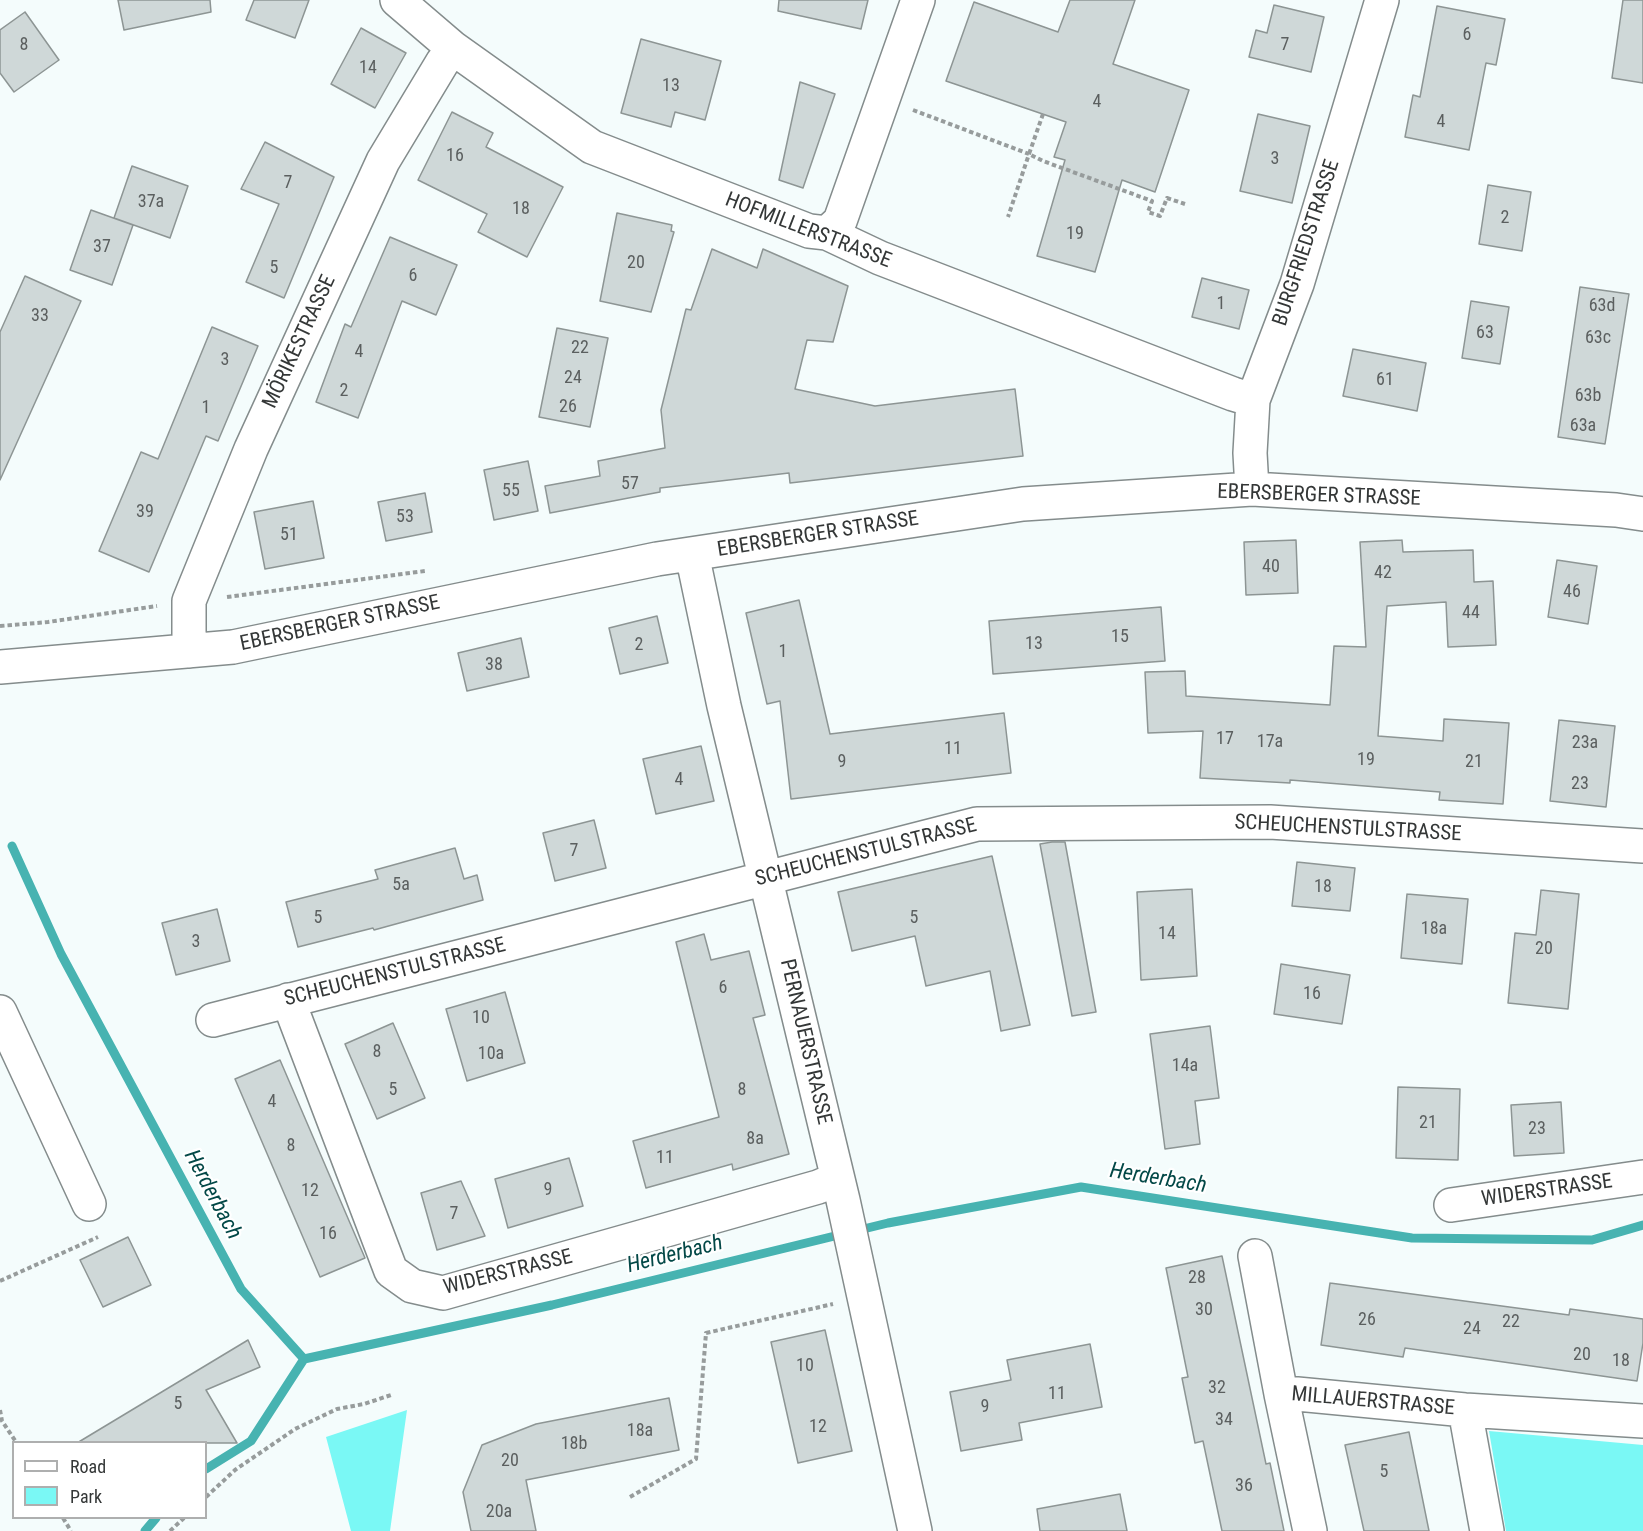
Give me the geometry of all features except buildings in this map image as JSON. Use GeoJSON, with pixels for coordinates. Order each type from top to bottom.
{"type":"FeatureCollection","features":[{"type":"Feature","properties":{"kind":"street","name":"HOFMILLERSTRASSE"},"geometry":{"type":"LineString","coordinates":[[397,0],[453,48],[592,147],[809,231],[827,233],[880,258],[1253,400]]}},
{"type":"Feature","properties":{"kind":"street"},"geometry":{"type":"LineString","coordinates":[[827,233],[840,221],[918,0]]}},
{"type":"Feature","properties":{"kind":"street","name":"BURGFRIEDSTRASSE"},"geometry":{"type":"LineString","coordinates":[[1252,489],[1250,453],[1253,400],[1297,284],[1382,0]]}},
{"type":"Feature","properties":{"kind":"street","name":"MÖRIKESTRASSE"},"geometry":{"type":"LineString","coordinates":[[189,651],[189,601],[250,448],[383,161],[453,48]]}},
{"type":"Feature","properties":{"kind":"street","name":"EBERSBERGER STRASSE"},"geometry":{"type":"LineString","coordinates":[[0,667],[233,647],[493,592],[692,554],[1023,504],[1252,489],[1616,510],[1643,514]]}},
{"type":"Feature","properties":{"kind":"street","name":"PERNAUERSTRASSE"},"geometry":{"type":"LineString","coordinates":[[692,554],[724,706],[767,877],[840,1190],[915,1531]]}},
{"type":"Feature","properties":{"kind":"street","name":"SCHEUCHENSTULSTRASSE"},"geometry":{"type":"LineString","coordinates":[[213,1020],[977,824],[1270,822],[1643,846]]}},
{"type":"Feature","properties":{"kind":"street","name":"WIDERSTRASSE"},"geometry":{"type":"LineString","coordinates":[[288,1000],[391,1271],[412,1286],[442,1293],[807,1190],[840,1190]]}},
{"type":"Feature","properties":{"kind":"street"},"geometry":{"type":"LineString","coordinates":[[0,1012],[89,1204]]}},
{"type":"Feature","properties":{"kind":"street","name":"WIDERSTRASSE"},"geometry":{"type":"LineString","coordinates":[[1451,1205],[1643,1177]]}},
{"type":"Feature","properties":{"kind":"street","name":"MILLAUERSTRASSE"},"geometry":{"type":"LineString","coordinates":[[1255,1256],[1310,1531]]}},
{"type":"Feature","properties":{"kind":"street","name":"MILLAUERSTRASSE"},"geometry":{"type":"LineString","coordinates":[[1281,1394],[1643,1422]]}},
{"type":"Feature","properties":{"kind":"street","name":"MILLAUERSTRASSE"},"geometry":{"type":"LineString","coordinates":[[1465,1410],[1487,1531]]}},
{"type":"Feature","properties":{"kind":"path"},"geometry":{"type":"LineString","coordinates":[[882,99],[1152,201],[1149,212],[1160,216],[1167,198],[1185,204]]}},
{"type":"Feature","properties":{"kind":"path"},"geometry":{"type":"LineString","coordinates":[[1008,218],[1043,114]]}},
{"type":"Feature","properties":{"kind":"path"},"geometry":{"type":"LineString","coordinates":[[0,626],[48,622],[189,601],[437,570]]}},
{"type":"Feature","properties":{"kind":"path"},"geometry":{"type":"LineString","coordinates":[[0,1281],[103,1235],[89,1204]]}},
{"type":"Feature","properties":{"kind":"path"},"geometry":{"type":"LineString","coordinates":[[630,1497],[696,1459],[706,1333],[862,1288]]}},
{"type":"Feature","properties":{"kind":"path"},"geometry":{"type":"LineString","coordinates":[[207,1496],[235,1470],[295,1429],[337,1409],[364,1404],[391,1395]]}},
{"type":"Feature","properties":{"kind":"path"},"geometry":{"type":"LineString","coordinates":[[0,1410],[2,1421],[15,1441]]}},
{"type":"Feature","properties":{"kind":"path"},"geometry":{"type":"LineString","coordinates":[[170,1531],[182,1519]]}},
{"type":"Feature","properties":{"kind":"green space"},"geometry":{"type":"Polygon","coordinates":[[[407,1410],[390,1531],[351,1531],[326,1437],[407,1410]]]}},
{"type":"Feature","properties":{"kind":"green space"},"geometry":{"type":"Polygon","coordinates":[[[1489,1431],[1643,1445],[1643,1531],[1506,1531],[1489,1431]]]}},
{"type":"Feature","properties":{"kind":"waterway","name":"Herderbach"},"geometry":{"type":"LineString","coordinates":[[12,846],[61,954],[241,1289],[304,1359],[552,1305],[888,1223],[1081,1187],[1412,1238],[1592,1240],[1643,1225]]}},
{"type":"Feature","properties":{"kind":"waterway"},"geometry":{"type":"LineString","coordinates":[[207,1468],[251,1441],[304,1359]]}},
{"type":"Feature","properties":{"kind":"waterway"},"geometry":{"type":"LineString","coordinates":[[145,1531],[155,1519]]}}]}
